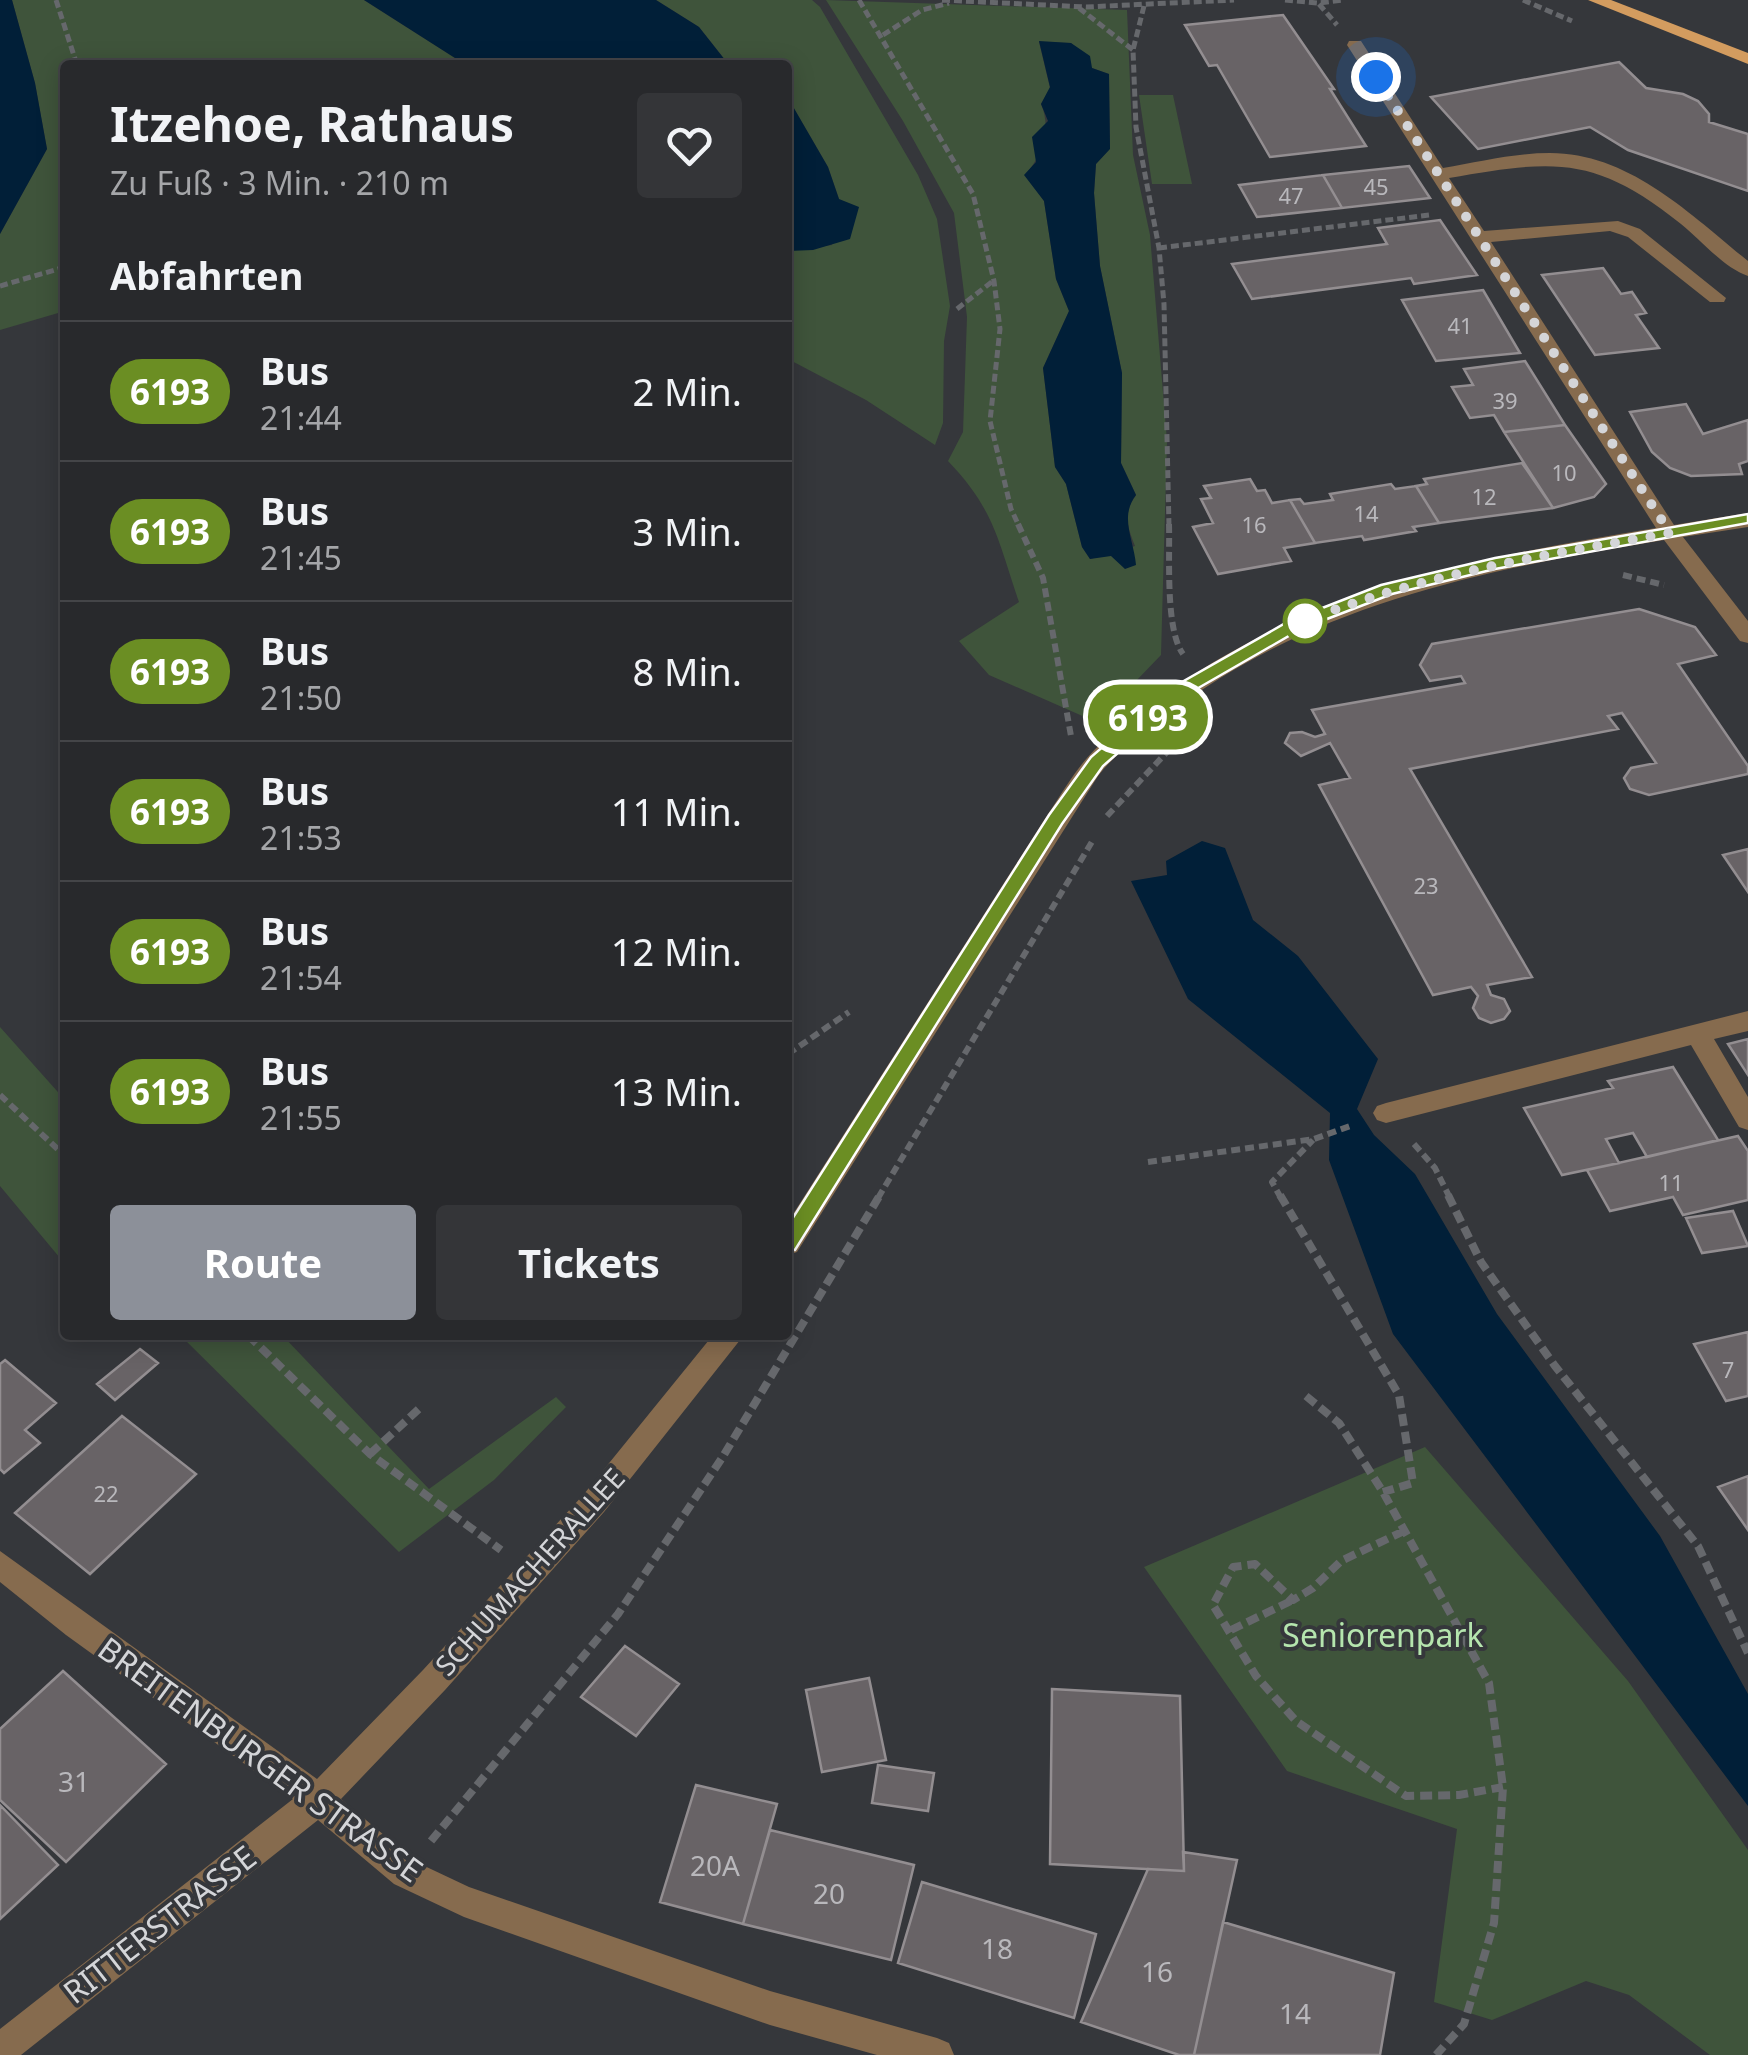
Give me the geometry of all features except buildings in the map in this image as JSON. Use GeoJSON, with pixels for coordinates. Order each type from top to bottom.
{"type":"FeatureCollection","features":[{"type":"Feature","properties":{"kind":"main road"},"geometry":{"type":"LineString","coordinates":[[1596,0],[1748,59]]}},
{"type":"Feature","properties":{"kind":"street"},"geometry":{"type":"LineString","coordinates":[[1355,44],[1670,533],[1748,636]]}},
{"type":"Feature","properties":{"kind":"street"},"geometry":{"type":"LineString","coordinates":[[1440,174],[1562,158],[1603,169],[1638,185],[1748,270]]}},
{"type":"Feature","properties":{"kind":"street"},"geometry":{"type":"LineString","coordinates":[[1482,237],[1612,225],[1634,233],[1716,298]]}},
{"type":"Feature","properties":{"kind":"street"},"geometry":{"type":"LineString","coordinates":[[792,1238],[953,979],[1097,762],[1201,676],[1295,625],[1387,589],[1495,564],[1748,520]]}},
{"type":"Feature","properties":{"kind":"street"},"geometry":{"type":"LineString","coordinates":[[1386,1113],[1748,1021]]}},
{"type":"Feature","properties":{"kind":"street"},"geometry":{"type":"LineString","coordinates":[[1698,1034],[1748,1120]]}},
{"type":"Feature","properties":{"kind":"street","name":"SCHUMACHERALLEE"},"geometry":{"type":"LineString","coordinates":[[319,1799],[434,1680],[636,1454],[726,1340]]}},
{"type":"Feature","properties":{"kind":"street","name":"BREITENBURGER STRASSE"},"geometry":{"type":"LineString","coordinates":[[0,1564],[77,1625],[319,1799],[357,1836],[405,1872],[464,1901],[770,2008],[938,2055]]}},
{"type":"Feature","properties":{"kind":"street","name":"RITTERSTRASSE"},"geometry":{"type":"LineString","coordinates":[[0,2050],[319,1799]]}},
{"type":"Feature","properties":{"kind":"path"},"geometry":{"type":"LineString","coordinates":[[56,0],[74,60]]}},
{"type":"Feature","properties":{"kind":"path"},"geometry":{"type":"LineString","coordinates":[[859,0],[973,194],[994,281],[1000,329],[990,421],[1011,510],[1042,578],[1071,737]]}},
{"type":"Feature","properties":{"kind":"path"},"geometry":{"type":"LineString","coordinates":[[942,0],[1078,7],[1234,0]]}},
{"type":"Feature","properties":{"kind":"path"},"geometry":{"type":"LineString","coordinates":[[1285,0],[1342,0]]}},
{"type":"Feature","properties":{"kind":"path"},"geometry":{"type":"LineString","coordinates":[[883,35],[922,10],[954,2]]}},
{"type":"Feature","properties":{"kind":"path"},"geometry":{"type":"LineString","coordinates":[[1144,6],[1133,50],[1136,127],[1159,248],[1164,304],[1171,590],[1176,646],[1201,676]]}},
{"type":"Feature","properties":{"kind":"path"},"geometry":{"type":"LineString","coordinates":[[1078,7],[1133,50]]}},
{"type":"Feature","properties":{"kind":"path"},"geometry":{"type":"LineString","coordinates":[[1159,248],[1200,246],[1464,210]]}},
{"type":"Feature","properties":{"kind":"path"},"geometry":{"type":"LineString","coordinates":[[0,286],[60,269]]}},
{"type":"Feature","properties":{"kind":"path"},"geometry":{"type":"LineString","coordinates":[[957,310],[994,281]]}},
{"type":"Feature","properties":{"kind":"path"},"geometry":{"type":"LineString","coordinates":[[1614,574],[1666,586],[1704,579]]}},
{"type":"Feature","properties":{"kind":"path"},"geometry":{"type":"LineString","coordinates":[[405,1872],[618,1614],[722,1458],[922,1131],[1108,815],[1181,742]]}},
{"type":"Feature","properties":{"kind":"path"},"geometry":{"type":"LineString","coordinates":[[792,1051],[849,1012]]}},
{"type":"Feature","properties":{"kind":"path"},"geometry":{"type":"LineString","coordinates":[[0,1094],[60,1151]]}},
{"type":"Feature","properties":{"kind":"path"},"geometry":{"type":"LineString","coordinates":[[1386,1113],[1435,1168],[1481,1262],[1534,1336],[1698,1546],[1748,1653]]}},
{"type":"Feature","properties":{"kind":"path"},"geometry":{"type":"LineString","coordinates":[[1148,1162],[1314,1140],[1272,1182],[1399,1395],[1412,1483],[1383,1492]]}},
{"type":"Feature","properties":{"kind":"path"},"geometry":{"type":"LineString","coordinates":[[253,1340],[370,1454],[531,1572]]}},
{"type":"Feature","properties":{"kind":"path"},"geometry":{"type":"LineString","coordinates":[[1306,1396],[1339,1423],[1383,1492],[1489,1682],[1503,1787],[1494,1923],[1464,2024],[1436,2055]]}},
{"type":"Feature","properties":{"kind":"path"},"geometry":{"type":"LineString","coordinates":[[370,1454],[421,1408]]}},
{"type":"Feature","properties":{"kind":"path"},"geometry":{"type":"LineString","coordinates":[[1231,1630],[1313,1588],[1341,1562],[1404,1531]]}},
{"type":"Feature","properties":{"kind":"path"},"geometry":{"type":"LineString","coordinates":[[1292,1600],[1254,1564],[1233,1567],[1213,1605],[1256,1676],[1296,1720],[1406,1796],[1459,1795],[1503,1787]]}},
{"type":"Feature","properties":{"kind":"green space"},"geometry":{"type":"Polygon","coordinates":[[[12,0],[364,0],[458,60],[60,60],[60,312],[0,330],[0,234],[47,149],[35,83],[12,0]]]}},
{"type":"Feature","properties":{"kind":"green space"},"geometry":{"type":"Polygon","coordinates":[[[656,0],[812,0],[820,7],[918,175],[937,219],[950,306],[944,341],[943,423],[935,445],[866,400],[792,361],[792,250],[832,245],[839,199],[828,167],[792,105],[792,60],[725,60],[699,27],[656,0]]]}},
{"type":"Feature","properties":{"kind":"green space"},"geometry":{"type":"Polygon","coordinates":[[[826,0],[1127,10],[1133,155],[1150,235],[1167,441],[1161,655],[1136,681],[1087,718],[989,675],[959,641],[1019,602],[986,511],[948,461],[963,432],[967,317],[954,213],[903,121],[826,0]],[[1039,42],[1050,88],[1041,104],[1046,123],[1044,142],[1025,175],[1044,201],[1056,279],[1069,311],[1043,368],[1055,467],[1066,484],[1082,547],[1090,559],[1135,546],[1128,520],[1136,495],[1121,463],[1122,373],[1100,266],[1094,193],[1096,164],[1110,148],[1109,74],[1092,68],[1071,43],[1039,42]]]}},
{"type":"Feature","properties":{"kind":"green space"},"geometry":{"type":"Polygon","coordinates":[[[1139,95],[1173,95],[1192,184],[1152,184],[1139,95]]]}},
{"type":"Feature","properties":{"kind":"green space"},"geometry":{"type":"Polygon","coordinates":[[[0,1027],[60,1094],[60,1258],[0,1186],[0,1027]]]}},
{"type":"Feature","properties":{"kind":"green space"},"geometry":{"type":"Polygon","coordinates":[[[185,1340],[287,1340],[429,1489],[556,1397],[566,1407],[494,1480],[399,1552],[185,1340]]]}},
{"type":"Feature","properties":{"kind":"green space","name":"Seniorenpark"},"geometry":{"type":"Polygon","coordinates":[[[1425,1447],[1628,1681],[1748,1850],[1748,2055],[1710,2055],[1629,1995],[1586,1981],[1492,2020],[1434,2002],[1457,1829],[1287,1771],[1144,1567],[1425,1447]]]}},
{"type":"Feature","properties":{"kind":"water"},"geometry":{"type":"Polygon","coordinates":[[[0,0],[12,0],[35,83],[47,149],[0,234],[0,0]]]}},
{"type":"Feature","properties":{"kind":"water"},"geometry":{"type":"Polygon","coordinates":[[[364,0],[656,0],[699,27],[725,60],[458,60],[364,0]]]}},
{"type":"Feature","properties":{"kind":"water"},"geometry":{"type":"Polygon","coordinates":[[[1039,41],[1071,43],[1090,56],[1092,68],[1109,74],[1110,149],[1096,164],[1094,193],[1100,266],[1122,373],[1121,463],[1136,495],[1128,520],[1136,565],[1125,569],[1111,556],[1090,559],[1082,547],[1066,484],[1055,467],[1043,368],[1069,311],[1056,279],[1044,201],[1024,175],[1036,162],[1032,137],[1048,121],[1041,104],[1050,87],[1039,41]]]}},
{"type":"Feature","properties":{"kind":"water"},"geometry":{"type":"Polygon","coordinates":[[[792,105],[828,167],[839,199],[859,207],[850,239],[813,250],[792,251],[792,105]]]}},
{"type":"Feature","properties":{"kind":"water"},"geometry":{"type":"Polygon","coordinates":[[[1202,841],[1225,848],[1253,920],[1298,956],[1378,1059],[1357,1109],[1374,1135],[1415,1174],[1497,1314],[1660,1536],[1748,1694],[1748,1806],[1393,1334],[1329,1160],[1330,1113],[1188,999],[1131,881],[1167,875],[1166,861],[1202,841]]]}},
{"type":"Feature","properties":{"kind":"bus line","name":"6193"},"geometry":{"type":"LineString","coordinates":[[792,1238],[1056,820],[1097,762],[1174,694],[1295,625],[1387,589],[1495,564],[1748,520]]}},
{"type":"Feature","properties":{"kind":"route"},"geometry":{"type":"LineString","coordinates":[[1305,621],[1295,625],[1387,589],[1495,564],[1670,533],[1376,77]]}}]}
